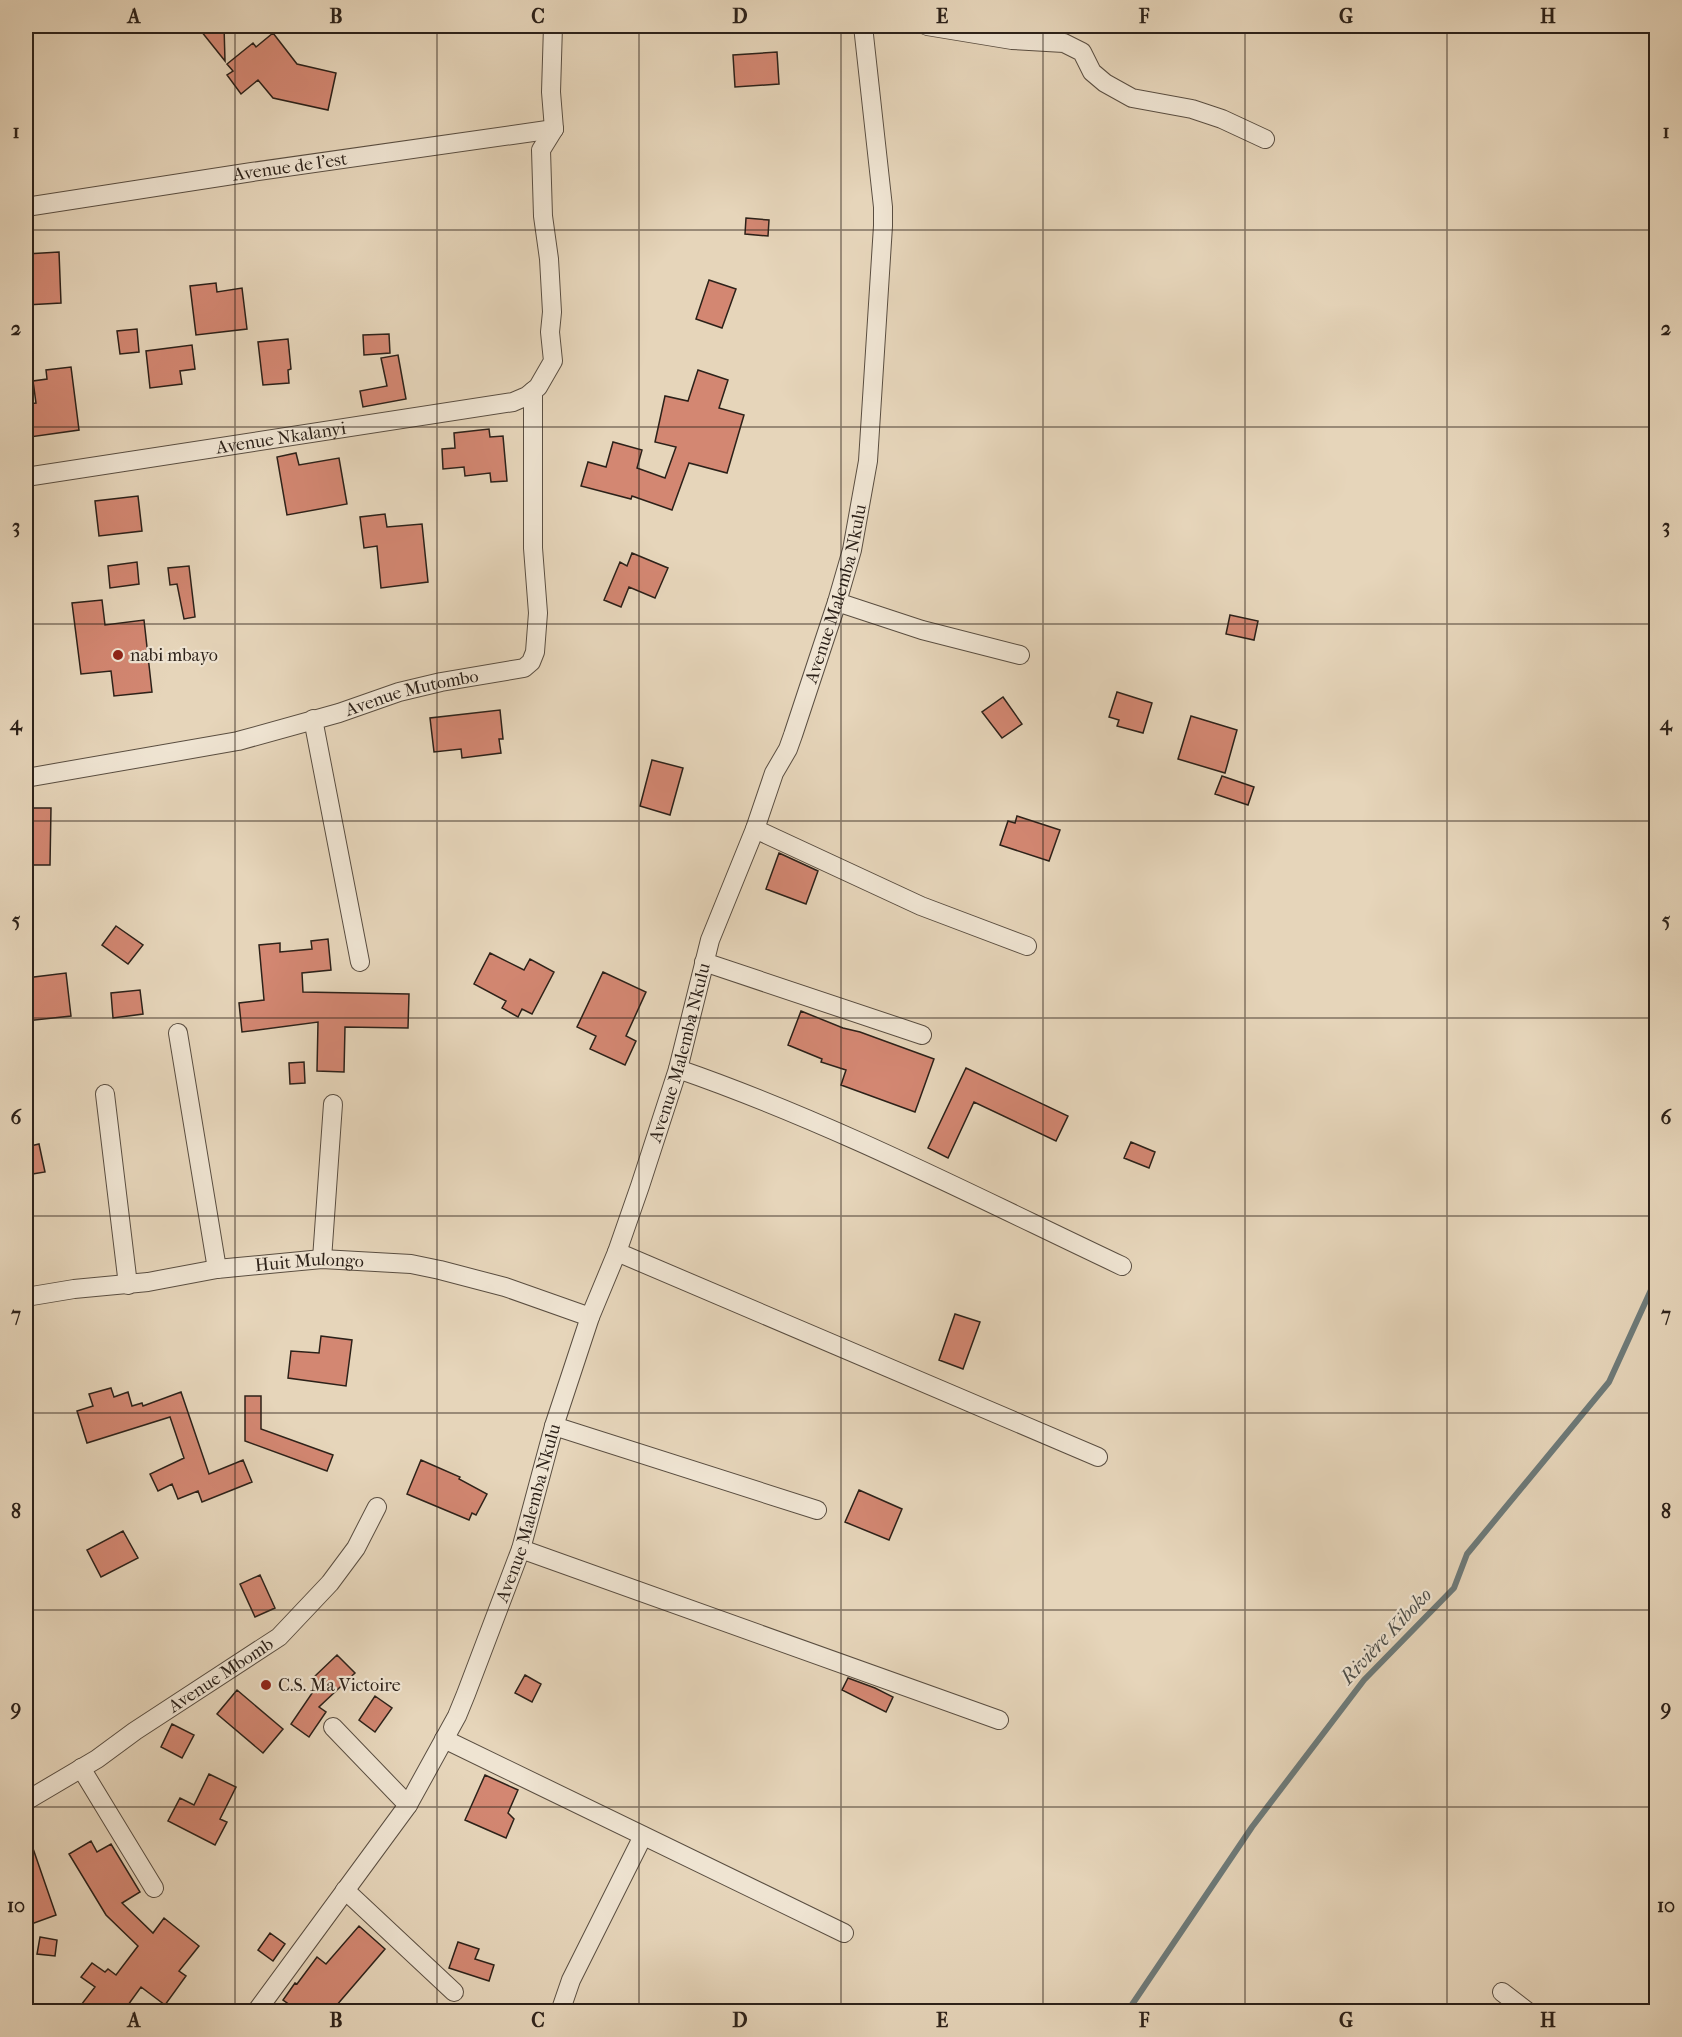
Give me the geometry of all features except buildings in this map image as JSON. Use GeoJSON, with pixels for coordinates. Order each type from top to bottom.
{"type":"FeatureCollection","features":[{"type":"Feature","properties":{"kind":"street"},"geometry":{"type":"LineString","coordinates":[[533,391],[545,377],[553,361],[541,150],[554,129],[551,92],[553,26]]}},
{"type":"Feature","properties":{"kind":"street","name":"Avenue Malemba Nkulu"},"geometry":{"type":"LineString","coordinates":[[256,2012],[408,1805],[457,1716],[521,1549],[554,1426],[590,1317],[617,1252],[678,1069],[717,917],[755,829],[774,773],[788,749],[837,602],[852,550],[866,481],[883,226],[883,207],[863,26]]}},
{"type":"Feature","properties":{"kind":"street"},"geometry":{"type":"LineString","coordinates":[[927,26],[1012,40],[1064,43],[1082,52],[1092,72],[1105,83],[1132,98],[1202,112],[1265,139]]}},
{"type":"Feature","properties":{"kind":"street","name":"Avenue de l'est"},"geometry":{"type":"LineString","coordinates":[[26,207],[554,129]]}},
{"type":"Feature","properties":{"kind":"street","name":"Avenue Nkalanyi"},"geometry":{"type":"LineString","coordinates":[[26,477],[513,402],[533,391]]}},
{"type":"Feature","properties":{"kind":"street","name":"Avenue Mutombo"},"geometry":{"type":"LineString","coordinates":[[26,778],[238,741],[339,713],[399,692],[441,682],[524,668],[531,662],[537,639],[538,613],[532,548],[533,391]]}},
{"type":"Feature","properties":{"kind":"street"},"geometry":{"type":"LineString","coordinates":[[837,602],[922,630],[1020,655]]}},
{"type":"Feature","properties":{"kind":"street"},"geometry":{"type":"LineString","coordinates":[[313,719],[360,962]]}},
{"type":"Feature","properties":{"kind":"street"},"geometry":{"type":"LineString","coordinates":[[755,829],[921,906],[1028,946]]}},
{"type":"Feature","properties":{"kind":"street"},"geometry":{"type":"LineString","coordinates":[[704,962],[922,1035]]}},
{"type":"Feature","properties":{"kind":"street"},"geometry":{"type":"LineString","coordinates":[[178,1033],[218,1269]]}},
{"type":"Feature","properties":{"kind":"street"},"geometry":{"type":"LineString","coordinates":[[678,1069],[746,1093],[849,1138],[1122,1266]]}},
{"type":"Feature","properties":{"kind":"street"},"geometry":{"type":"LineString","coordinates":[[105,1094],[128,1285]]}},
{"type":"Feature","properties":{"kind":"street"},"geometry":{"type":"LineString","coordinates":[[322,1259],[333,1104]]}},
{"type":"Feature","properties":{"kind":"street"},"geometry":{"type":"LineString","coordinates":[[617,1252],[1098,1456]]}},
{"type":"Feature","properties":{"kind":"street","name":"Huit Mulongo"},"geometry":{"type":"LineString","coordinates":[[26,1297],[74,1288],[128,1285],[218,1269],[322,1259],[411,1264],[440,1270],[506,1287],[590,1317]]}},
{"type":"Feature","properties":{"kind":"street"},"geometry":{"type":"LineString","coordinates":[[554,1426],[818,1510]]}},
{"type":"Feature","properties":{"kind":"street","name":"Avenue Mbomb"},"geometry":{"type":"LineString","coordinates":[[26,1801],[97,1759],[135,1731],[279,1637],[330,1583],[356,1548],[378,1507]]}},
{"type":"Feature","properties":{"kind":"street"},"geometry":{"type":"LineString","coordinates":[[521,1549],[999,1720]]}},
{"type":"Feature","properties":{"kind":"street"},"geometry":{"type":"LineString","coordinates":[[333,1727],[408,1805]]}},
{"type":"Feature","properties":{"kind":"street"},"geometry":{"type":"LineString","coordinates":[[444,1739],[844,1933]]}},
{"type":"Feature","properties":{"kind":"street"},"geometry":{"type":"LineString","coordinates":[[81,1768],[154,1888]]}},
{"type":"Feature","properties":{"kind":"street"},"geometry":{"type":"LineString","coordinates":[[560,2012],[571,1980],[643,1836]]}},
{"type":"Feature","properties":{"kind":"street"},"geometry":{"type":"LineString","coordinates":[[345,1890],[454,1992]]}},
{"type":"Feature","properties":{"kind":"street"},"geometry":{"type":"LineString","coordinates":[[1502,1992],[1528,2012]]}},
{"type":"Feature","properties":{"kind":"waterway","name":"Rivière Kiboko"},"geometry":{"type":"LineString","coordinates":[[1127,2012],[1252,1827],[1364,1680],[1454,1588],[1467,1554],[1609,1382],[1656,1279]]}},
{"type":"Feature","properties":{"kind":"place","name":"nabi mbayo"},"geometry":{"type":"Point","coordinates":[118,655]}},
{"type":"Feature","properties":{"kind":"place","name":"C.S. Ma Victoire"},"geometry":{"type":"Point","coordinates":[266,1685]}}]}
